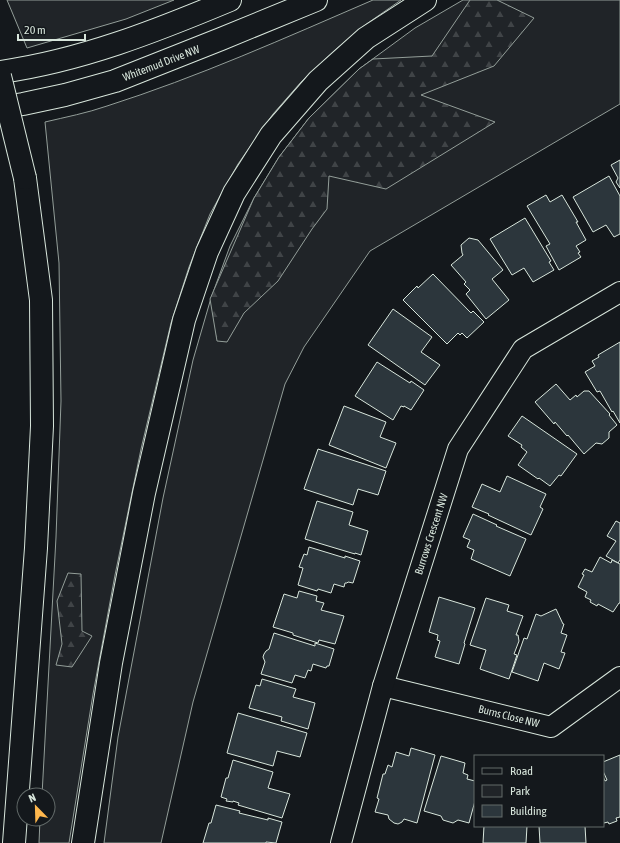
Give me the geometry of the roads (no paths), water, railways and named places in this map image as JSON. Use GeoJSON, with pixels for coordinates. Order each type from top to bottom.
{"type":"FeatureCollection","features":[{"type":"Feature","properties":{"kind":"highway"},"geometry":{"type":"LineString","coordinates":[[0,72],[61,60],[121,42],[188,18],[230,0]]}},
{"type":"Feature","properties":{"kind":"highway","name":"Whitemud Drive NW"},"geometry":{"type":"LineString","coordinates":[[0,108],[65,95],[115,80],[316,0]]}},
{"type":"Feature","properties":{"kind":"highway"},"geometry":{"type":"LineString","coordinates":[[83,843],[111,663],[144,492],[184,320],[207,252],[234,193],[271,135],[318,81],[366,38],[426,0]]}},
{"type":"Feature","properties":{"kind":"highway"},"geometry":{"type":"LineString","coordinates":[[0,76],[25,178],[41,300],[42,426],[36,548],[14,843]]}},
{"type":"Feature","properties":{"kind":"street","name":"Burrows Crescent NW"},"geometry":{"type":"LineString","coordinates":[[341,843],[383,686],[458,449],[523,349],[620,292]]}},
{"type":"Feature","properties":{"kind":"street","name":"Burns Close NW"},"geometry":{"type":"LineString","coordinates":[[383,686],[551,727],[620,677]]}}]}
